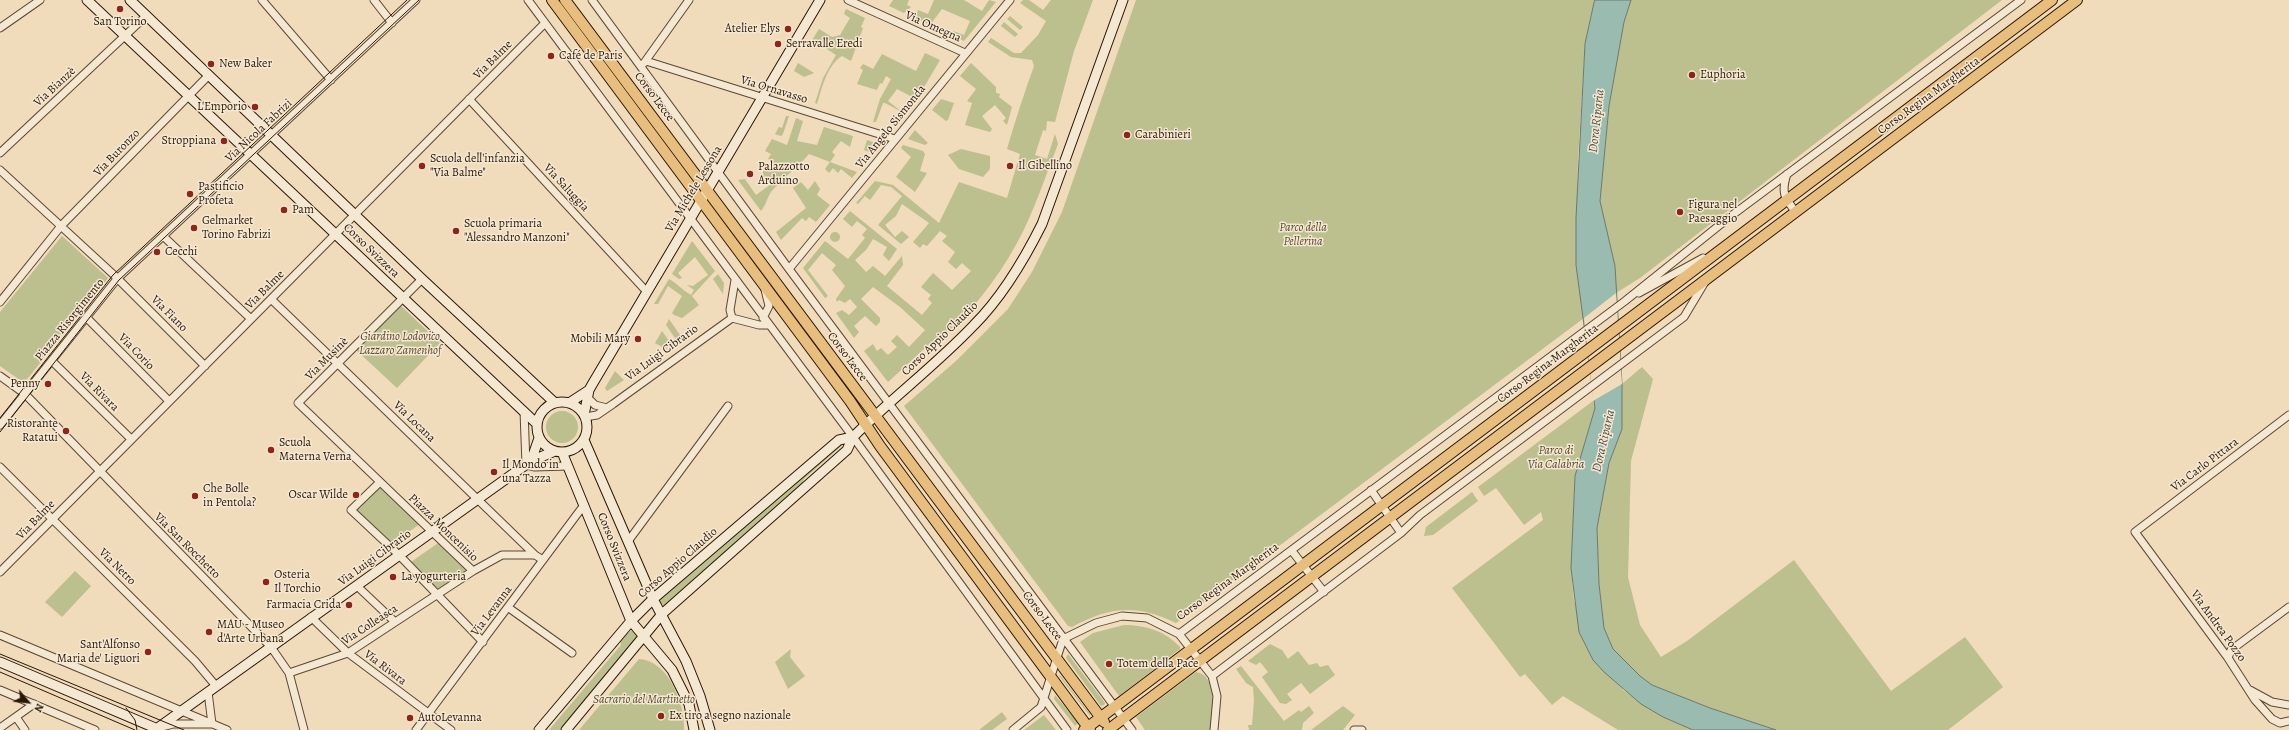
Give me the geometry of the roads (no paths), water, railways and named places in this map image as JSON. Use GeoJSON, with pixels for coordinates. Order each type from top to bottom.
{"type":"FeatureCollection","features":[{"type":"Feature","properties":{"kind":"main road","name":"Corso Lecce"},"geometry":{"type":"LineString","coordinates":[[552,0],[1051,677],[1087,729]]}},
{"type":"Feature","properties":{"kind":"main road","name":"Corso Lecce"},"geometry":{"type":"LineString","coordinates":[[566,0],[1101,717],[1109,730]]}},
{"type":"Feature","properties":{"kind":"main road","name":"Corso Regina Margherita"},"geometry":{"type":"LineString","coordinates":[[1087,729],[2052,0]]}},
{"type":"Feature","properties":{"kind":"main road","name":"Corso Regina Margherita"},"geometry":{"type":"LineString","coordinates":[[1109,730],[2077,0]]}},
{"type":"Feature","properties":{"kind":"street"},"geometry":{"type":"LineString","coordinates":[[0,28],[40,0]]}},
{"type":"Feature","properties":{"kind":"street","name":"Corso Svizzera"},"geometry":{"type":"LineString","coordinates":[[88,0],[124,36],[537,424]]}},
{"type":"Feature","properties":{"kind":"street","name":"Corso Svizzera"},"geometry":{"type":"LineString","coordinates":[[130,0],[356,214],[422,279],[556,403]]}},
{"type":"Feature","properties":{"kind":"street"},"geometry":{"type":"LineString","coordinates":[[262,0],[331,80]]}},
{"type":"Feature","properties":{"kind":"street"},"geometry":{"type":"LineString","coordinates":[[374,0],[392,23]]}},
{"type":"Feature","properties":{"kind":"street","name":"Via Nicola Fabrizi"},"geometry":{"type":"LineString","coordinates":[[117,279],[416,0]]}},
{"type":"Feature","properties":{"kind":"street"},"geometry":{"type":"LineString","coordinates":[[528,0],[768,325],[853,437],[1068,730]]}},
{"type":"Feature","properties":{"kind":"street","name":"Corso Lecce"},"geometry":{"type":"LineString","coordinates":[[592,0],[1063,640],[1132,730]]}},
{"type":"Feature","properties":{"kind":"street"},"geometry":{"type":"LineString","coordinates":[[640,66],[646,61],[688,0]]}},
{"type":"Feature","properties":{"kind":"street","name":"Via Michele Lessona"},"geometry":{"type":"LineString","coordinates":[[585,416],[588,394],[820,0]]}},
{"type":"Feature","properties":{"kind":"street","name":"Via Omegna"},"geometry":{"type":"LineString","coordinates":[[848,0],[965,53]]}},
{"type":"Feature","properties":{"kind":"street","name":"Via Angelo Sismonda"},"geometry":{"type":"LineString","coordinates":[[789,269],[1010,0]]}},
{"type":"Feature","properties":{"kind":"street","name":"Corso Appio Claudio"},"geometry":{"type":"LineString","coordinates":[[566,730],[662,614],[847,450],[853,437],[975,324],[1006,286],[1031,246],[1050,204],[1123,0]]}},
{"type":"Feature","properties":{"kind":"street","name":"Corso Regina Margherita"},"geometry":{"type":"LineString","coordinates":[[1179,634],[1566,345],[1787,174],[2021,0]]}},
{"type":"Feature","properties":{"kind":"street"},"geometry":{"type":"LineString","coordinates":[[124,36],[146,16]]}},
{"type":"Feature","properties":{"kind":"street","name":"Via Balme"},"geometry":{"type":"LineString","coordinates":[[0,572],[545,23]]}},
{"type":"Feature","properties":{"kind":"street","name":"Via Bianzè"},"geometry":{"type":"LineString","coordinates":[[0,153],[124,36]]}},
{"type":"Feature","properties":{"kind":"street","name":"Via Ornavasso"},"geometry":{"type":"LineString","coordinates":[[646,61],[895,139]]}},
{"type":"Feature","properties":{"kind":"street"},"geometry":{"type":"LineString","coordinates":[[188,95],[209,75]]}},
{"type":"Feature","properties":{"kind":"street","name":"Via Buronzo"},"geometry":{"type":"LineString","coordinates":[[61,226],[188,95]]}},
{"type":"Feature","properties":{"kind":"street","name":"Via Saluggia"},"geometry":{"type":"LineString","coordinates":[[469,99],[647,292]]}},
{"type":"Feature","properties":{"kind":"street","name":"Piazza Risorgimento"},"geometry":{"type":"LineString","coordinates":[[0,170],[117,279],[25,394]]}},
{"type":"Feature","properties":{"kind":"street"},"geometry":{"type":"LineString","coordinates":[[1787,174],[1783,186],[1786,201],[1796,212]]}},
{"type":"Feature","properties":{"kind":"street"},"geometry":{"type":"LineString","coordinates":[[0,302],[61,226]]}},
{"type":"Feature","properties":{"kind":"street"},"geometry":{"type":"LineString","coordinates":[[163,236],[251,319]]}},
{"type":"Feature","properties":{"kind":"street","name":"Corso Regina Margherita"},"geometry":{"type":"LineString","coordinates":[[1624,301],[1730,244]]}},
{"type":"Feature","properties":{"kind":"street","name":"Via Fiano"},"geometry":{"type":"LineString","coordinates":[[117,279],[205,366]]}},
{"type":"Feature","properties":{"kind":"street","name":"Via Musinè"},"geometry":{"type":"LineString","coordinates":[[298,403],[422,279]]}},
{"type":"Feature","properties":{"kind":"street"},"geometry":{"type":"LineString","coordinates":[[735,280],[730,310],[732,318],[741,322],[768,325]]}},
{"type":"Feature","properties":{"kind":"street","name":"Corso Regina Margherita"},"geometry":{"type":"LineString","coordinates":[[1212,676],[1401,533],[1420,515],[1684,317],[1706,280]]}},
{"type":"Feature","properties":{"kind":"street","name":"Corso Lecce"},"geometry":{"type":"LineString","coordinates":[[763,318],[769,306],[764,286]]}},
{"type":"Feature","properties":{"kind":"street","name":"Via Locana"},"geometry":{"type":"LineString","coordinates":[[271,299],[478,498],[535,555],[543,560]]}},
{"type":"Feature","properties":{"kind":"street","name":"Via Corio"},"geometry":{"type":"LineString","coordinates":[[87,318],[169,402]]}},
{"type":"Feature","properties":{"kind":"street","name":"Via Luigi Cibrario"},"geometry":{"type":"LineString","coordinates":[[585,416],[597,415],[732,318]]}},
{"type":"Feature","properties":{"kind":"street","name":"Via Rivara"},"geometry":{"type":"LineString","coordinates":[[52,361],[131,439]]}},
{"type":"Feature","properties":{"kind":"street"},"geometry":{"type":"LineString","coordinates":[[0,376],[25,394],[0,426]]}},
{"type":"Feature","properties":{"kind":"street","name":"Via San Rocchetto"},"geometry":{"type":"LineString","coordinates":[[25,394],[99,472],[271,647],[289,673],[304,730]]}},
{"type":"Feature","properties":{"kind":"street"},"geometry":{"type":"LineString","coordinates":[[588,394],[595,405],[607,408]]}},
{"type":"Feature","properties":{"kind":"street","name":"Via Michele Lessona"},"geometry":{"type":"LineString","coordinates":[[568,403],[588,394]]}},
{"type":"Feature","properties":{"kind":"street","name":"Piazza Moncenisio"},"geometry":{"type":"LineString","coordinates":[[298,403],[473,571],[437,594]]}},
{"type":"Feature","properties":{"kind":"street"},"geometry":{"type":"LineString","coordinates":[[528,463],[539,438],[537,424],[543,410],[556,403],[568,403],[580,410],[585,416],[587,429],[584,440],[575,449],[558,452],[549,449],[539,438]]}},
{"type":"Feature","properties":{"kind":"street","name":"Corso Svizzera"},"geometry":{"type":"LineString","coordinates":[[629,540],[728,406]]}},
{"type":"Feature","properties":{"kind":"street"},"geometry":{"type":"LineString","coordinates":[[524,411],[528,463]]}},
{"type":"Feature","properties":{"kind":"street","name":"Via Carlo Pittara"},"geometry":{"type":"LineString","coordinates":[[2135,532],[2289,415]]}},
{"type":"Feature","properties":{"kind":"street","name":"Corso Appio Claudio"},"geometry":{"type":"LineString","coordinates":[[539,730],[631,621],[653,599],[839,440],[853,437]]}},
{"type":"Feature","properties":{"kind":"street","name":"Corso Svizzera"},"geometry":{"type":"LineString","coordinates":[[584,440],[629,540],[653,599],[689,668],[700,696],[710,730]]}},
{"type":"Feature","properties":{"kind":"street","name":"Corso Svizzera"},"geometry":{"type":"LineString","coordinates":[[558,452],[568,466],[631,621],[672,670],[689,704],[694,730]]}},
{"type":"Feature","properties":{"kind":"street","name":"Via Luigi Cibrario"},"geometry":{"type":"LineString","coordinates":[[157,730],[311,617],[357,586],[528,463],[558,452]]}},
{"type":"Feature","properties":{"kind":"street"},"geometry":{"type":"LineString","coordinates":[[528,463],[534,467],[568,466]]}},
{"type":"Feature","properties":{"kind":"street","name":"Via Netro"},"geometry":{"type":"LineString","coordinates":[[0,466],[195,662],[216,686]]}},
{"type":"Feature","properties":{"kind":"street"},"geometry":{"type":"LineString","coordinates":[[380,482],[351,510],[399,555],[483,642]]}},
{"type":"Feature","properties":{"kind":"street"},"geometry":{"type":"LineString","coordinates":[[1371,490],[1401,533]]}},
{"type":"Feature","properties":{"kind":"street","name":"Via Levanna"},"geometry":{"type":"LineString","coordinates":[[416,730],[509,608],[584,505]]}},
{"type":"Feature","properties":{"kind":"street","name":"Via Andrea Pozzo"},"geometry":{"type":"LineString","coordinates":[[2135,532],[2228,658],[2250,690],[2255,700],[2272,719],[2280,723],[2289,721]]}},
{"type":"Feature","properties":{"kind":"street","name":"Corso Regina Margherita"},"geometry":{"type":"LineString","coordinates":[[1292,551],[1324,592]]}},
{"type":"Feature","properties":{"kind":"street"},"geometry":{"type":"LineString","coordinates":[[473,571],[502,555],[535,555]]}},
{"type":"Feature","properties":{"kind":"street"},"geometry":{"type":"LineString","coordinates":[[357,586],[395,622]]}},
{"type":"Feature","properties":{"kind":"street","name":"Via Colleasca"},"geometry":{"type":"LineString","coordinates":[[289,673],[348,653],[437,594]]}},
{"type":"Feature","properties":{"kind":"street"},"geometry":{"type":"LineString","coordinates":[[2228,658],[2231,650],[2289,607]]}},
{"type":"Feature","properties":{"kind":"street"},"geometry":{"type":"LineString","coordinates":[[509,608],[572,653]]}},
{"type":"Feature","properties":{"kind":"street","name":"Corso Regina Margherita"},"geometry":{"type":"LineString","coordinates":[[1063,640],[1096,623],[1122,616],[1147,618],[1179,634],[1212,676],[1217,696],[1214,730]]}},
{"type":"Feature","properties":{"kind":"street","name":"Via Rivara"},"geometry":{"type":"LineString","coordinates":[[311,617],[348,653],[451,730]]}},
{"type":"Feature","properties":{"kind":"street"},"geometry":{"type":"LineString","coordinates":[[0,635],[227,730]]}},
{"type":"Feature","properties":{"kind":"street"},"geometry":{"type":"LineString","coordinates":[[1013,730],[1041,707],[1045,700],[1063,640]]}},
{"type":"Feature","properties":{"kind":"street"},"geometry":{"type":"LineString","coordinates":[[0,662],[157,730],[173,724],[212,724]]}},
{"type":"Feature","properties":{"kind":"street"},"geometry":{"type":"LineString","coordinates":[[0,690],[95,730]]}},
{"type":"Feature","properties":{"kind":"street"},"geometry":{"type":"LineString","coordinates":[[2250,690],[2272,702],[2289,705]]}},
{"type":"Feature","properties":{"kind":"street"},"geometry":{"type":"LineString","coordinates":[[208,692],[212,724]]}},
{"type":"Feature","properties":{"kind":"street"},"geometry":{"type":"LineString","coordinates":[[0,728],[34,704]]}},
{"type":"Feature","properties":{"kind":"street"},"geometry":{"type":"LineString","coordinates":[[16,717],[25,730]]}},
{"type":"Feature","properties":{"kind":"street"},"geometry":{"type":"LineString","coordinates":[[1354,730],[1362,730]]}},
{"type":"Feature","properties":{"kind":"water","name":"Dora Riparia"},"geometry":{"type":"Polygon","coordinates":[[[1595,0],[1631,0],[1624,22],[1609,106],[1600,201],[1615,266],[1622,384],[1622,429],[1609,463],[1597,528],[1599,584],[1604,628],[1613,649],[1640,676],[1652,685],[1710,708],[1776,730],[1693,730],[1663,717],[1641,704],[1604,672],[1593,660],[1579,632],[1571,568],[1575,476],[1595,408],[1576,265],[1576,218],[1585,44],[1595,0]]]}},
{"type":"Feature","properties":{"kind":"tram line"},"geometry":{"type":"LineString","coordinates":[[0,418],[113,275],[407,0]]}},
{"type":"Feature","properties":{"kind":"tram line"},"geometry":{"type":"LineString","coordinates":[[0,432],[119,280],[419,0]]}},
{"type":"Feature","properties":{"kind":"tram line"},"geometry":{"type":"LineString","coordinates":[[0,654],[184,730]]}},
{"type":"Feature","properties":{"kind":"tram line"},"geometry":{"type":"LineString","coordinates":[[0,672],[135,730]]}},
{"type":"Feature","properties":{"kind":"tram line"},"geometry":{"type":"LineString","coordinates":[[126,708],[135,720],[137,730]]}},
{"type":"Feature","properties":{"kind":"place","name":"San Torino"},"geometry":{"type":"Point","coordinates":[120,9]}},
{"type":"Feature","properties":{"kind":"place","name":"Atelier Elys"},"geometry":{"type":"Point","coordinates":[788,29]}},
{"type":"Feature","properties":{"kind":"place","name":"Serravalle Eredi"},"geometry":{"type":"Point","coordinates":[778,44]}},
{"type":"Feature","properties":{"kind":"place","name":"Café de Paris"},"geometry":{"type":"Point","coordinates":[551,56]}},
{"type":"Feature","properties":{"kind":"place","name":"New Baker"},"geometry":{"type":"Point","coordinates":[211,64]}},
{"type":"Feature","properties":{"kind":"place","name":"Euphoria"},"geometry":{"type":"Point","coordinates":[1692,75]}},
{"type":"Feature","properties":{"kind":"place","name":"L'Emporio"},"geometry":{"type":"Point","coordinates":[255,107]}},
{"type":"Feature","properties":{"kind":"place","name":"Carabinieri"},"geometry":{"type":"Point","coordinates":[1127,135]}},
{"type":"Feature","properties":{"kind":"place","name":"Stroppiana"},"geometry":{"type":"Point","coordinates":[224,141]}},
{"type":"Feature","properties":{"kind":"place","name":"Scuola dell'infanzia \"Via Balme\""},"geometry":{"type":"Point","coordinates":[422,166]}},
{"type":"Feature","properties":{"kind":"place","name":"Il Gibellino"},"geometry":{"type":"Point","coordinates":[1010,166]}},
{"type":"Feature","properties":{"kind":"place","name":"Palazzotto Arduino"},"geometry":{"type":"Point","coordinates":[750,174]}},
{"type":"Feature","properties":{"kind":"place","name":"Pastificio Profeta"},"geometry":{"type":"Point","coordinates":[190,194]}},
{"type":"Feature","properties":{"kind":"place","name":"Pam"},"geometry":{"type":"Point","coordinates":[284,210]}},
{"type":"Feature","properties":{"kind":"place","name":"Figura nel Paesaggio"},"geometry":{"type":"Point","coordinates":[1680,212]}},
{"type":"Feature","properties":{"kind":"place","name":"Gelmarket Torino Fabrizi"},"geometry":{"type":"Point","coordinates":[194,228]}},
{"type":"Feature","properties":{"kind":"place","name":"Scuola primaria \"Alessandro Manzoni\""},"geometry":{"type":"Point","coordinates":[456,231]}},
{"type":"Feature","properties":{"kind":"place","name":"Cecchi"},"geometry":{"type":"Point","coordinates":[157,252]}},
{"type":"Feature","properties":{"kind":"place","name":"Mobili Mary"},"geometry":{"type":"Point","coordinates":[638,339]}},
{"type":"Feature","properties":{"kind":"place","name":"Penny"},"geometry":{"type":"Point","coordinates":[48,384]}},
{"type":"Feature","properties":{"kind":"place","name":"Ristorante Ratatui"},"geometry":{"type":"Point","coordinates":[66,431]}},
{"type":"Feature","properties":{"kind":"place","name":"Scuola Materna Verna"},"geometry":{"type":"Point","coordinates":[271,450]}},
{"type":"Feature","properties":{"kind":"place","name":"Il Mondo in una Tazza"},"geometry":{"type":"Point","coordinates":[494,472]}},
{"type":"Feature","properties":{"kind":"place","name":"Oscar Wilde"},"geometry":{"type":"Point","coordinates":[356,495]}},
{"type":"Feature","properties":{"kind":"place","name":"Che Bolle in Pentola?"},"geometry":{"type":"Point","coordinates":[195,496]}},
{"type":"Feature","properties":{"kind":"place","name":"La yogurteria"},"geometry":{"type":"Point","coordinates":[393,577]}},
{"type":"Feature","properties":{"kind":"place","name":"Osteria Il Torchio"},"geometry":{"type":"Point","coordinates":[266,582]}},
{"type":"Feature","properties":{"kind":"place","name":"Farmacia Crida"},"geometry":{"type":"Point","coordinates":[349,605]}},
{"type":"Feature","properties":{"kind":"place","name":"MAU - Museo d'Arte Urbana"},"geometry":{"type":"Point","coordinates":[209,632]}},
{"type":"Feature","properties":{"kind":"place","name":"Sant'Alfonso Maria de' Liguori"},"geometry":{"type":"Point","coordinates":[148,652]}},
{"type":"Feature","properties":{"kind":"place","name":"Totem della Pace"},"geometry":{"type":"Point","coordinates":[1109,664]}},
{"type":"Feature","properties":{"kind":"place","name":"Ex tiro a segno nazionale"},"geometry":{"type":"Point","coordinates":[661,716]}},
{"type":"Feature","properties":{"kind":"place","name":"AutoLevanna"},"geometry":{"type":"Point","coordinates":[410,718]}},
{"type":"Feature","properties":{"kind":"park label","name":"Parco della Pellerina"},"geometry":{"type":"Point","coordinates":[1303,235]}},
{"type":"Feature","properties":{"kind":"park label","name":"Giardino Lodovico Lazzaro Zamenhof"},"geometry":{"type":"Point","coordinates":[400,344]}},
{"type":"Feature","properties":{"kind":"park label","name":"Parco di Via Calabria"},"geometry":{"type":"Point","coordinates":[1556,458]}},
{"type":"Feature","properties":{"kind":"park label","name":"Sacrario del Martinetto"},"geometry":{"type":"Point","coordinates":[644,700]}}]}
